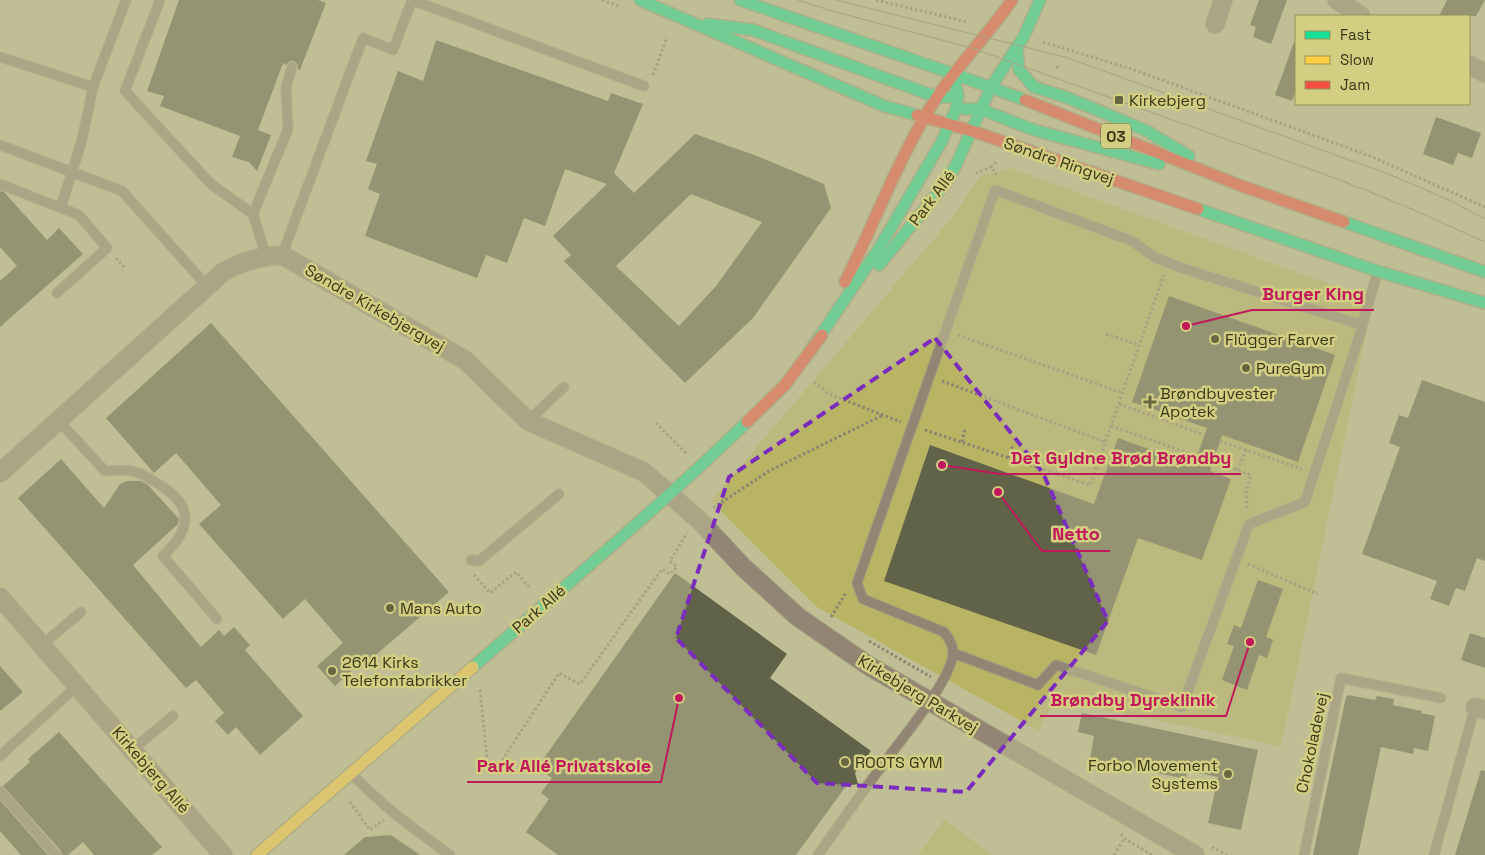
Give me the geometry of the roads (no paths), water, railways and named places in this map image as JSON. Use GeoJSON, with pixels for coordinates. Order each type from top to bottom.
{"type":"FeatureCollection","features":[{"type":"Feature","properties":{"kind":"street","name":"Søndre Ringvej"},"geometry":{"type":"LineString","coordinates":[[640,0],[867,99],[972,131],[1377,271],[1485,303]]}},
{"type":"Feature","properties":{"kind":"street","name":"O3"},"geometry":{"type":"LineString","coordinates":[[740,0],[954,74],[1239,185],[1485,272]]}},
{"type":"Feature","properties":{"kind":"street","name":"Park Allé"},"geometry":{"type":"LineString","coordinates":[[810,351],[868,236],[907,148],[937,97],[992,29],[1012,0]]}},
{"type":"Feature","properties":{"kind":"street","name":"Park Allé"},"geometry":{"type":"LineString","coordinates":[[257,855],[352,774],[670,494],[766,405],[798,369],[810,351],[945,184],[956,165],[991,88],[1024,36],[1040,0]]}},
{"type":"Feature","properties":{"kind":"street"},"geometry":{"type":"LineString","coordinates":[[1215,24],[1224,0]]}},
{"type":"Feature","properties":{"kind":"street"},"geometry":{"type":"LineString","coordinates":[[1337,0],[1360,15]]}},
{"type":"Feature","properties":{"kind":"street"},"geometry":{"type":"LineString","coordinates":[[695,23],[753,30],[937,97],[967,94],[991,88]]}},
{"type":"Feature","properties":{"kind":"street"},"geometry":{"type":"LineString","coordinates":[[1017,47],[1019,70],[1034,87],[1068,98],[1145,130],[1239,185]]}},
{"type":"Feature","properties":{"kind":"street"},"geometry":{"type":"LineString","coordinates":[[1470,66],[1485,73]]}},
{"type":"Feature","properties":{"kind":"street"},"geometry":{"type":"LineString","coordinates":[[954,74],[967,94]]}},
{"type":"Feature","properties":{"kind":"street"},"geometry":{"type":"LineString","coordinates":[[810,351],[878,250],[923,175],[956,109],[967,94]]}},
{"type":"Feature","properties":{"kind":"street"},"geometry":{"type":"LineString","coordinates":[[925,117],[956,109],[980,110],[1052,135],[1239,185]]}},
{"type":"Feature","properties":{"kind":"street"},"geometry":{"type":"LineString","coordinates":[[0,473],[223,272],[233,267],[274,255]]}},
{"type":"Feature","properties":{"kind":"street","name":"Søndre Kirkebjergvej"},"geometry":{"type":"LineString","coordinates":[[274,255],[464,360],[528,422],[644,472],[670,494]]}},
{"type":"Feature","properties":{"kind":"street","name":"Kirkebjerg Parkvej"},"geometry":{"type":"LineString","coordinates":[[670,494],[700,521],[743,567],[798,617],[821,633],[869,666],[1195,855]]}},
{"type":"Feature","properties":{"kind":"street","name":"Kirkebjerg Allé"},"geometry":{"type":"LineString","coordinates":[[0,597],[223,855]]}},
{"type":"Feature","properties":{"kind":"lane"},"geometry":{"type":"LineString","coordinates":[[61,207],[82,140],[93,87],[126,0]]}},
{"type":"Feature","properties":{"kind":"lane"},"geometry":{"type":"LineString","coordinates":[[160,0],[125,91],[211,184],[253,214],[274,255]]}},
{"type":"Feature","properties":{"kind":"lane"},"geometry":{"type":"LineString","coordinates":[[274,255],[363,38],[393,50],[412,0],[644,86]]}},
{"type":"Feature","properties":{"kind":"lane"},"geometry":{"type":"LineString","coordinates":[[0,57],[93,87]]}},
{"type":"Feature","properties":{"kind":"lane"},"geometry":{"type":"LineString","coordinates":[[253,214],[288,129],[286,87],[292,67]]}},
{"type":"Feature","properties":{"kind":"lane"},"geometry":{"type":"LineString","coordinates":[[0,145],[122,191],[206,286]]}},
{"type":"Feature","properties":{"kind":"lane"},"geometry":{"type":"LineString","coordinates":[[0,184],[79,214],[107,248],[57,293]]}},
{"type":"Feature","properties":{"kind":"lane"},"geometry":{"type":"LineString","coordinates":[[818,855],[930,702],[949,668],[953,653],[951,644],[944,632],[863,599],[857,583],[995,190],[1132,241],[1156,258],[1169,263],[1362,325]]}},
{"type":"Feature","properties":{"kind":"lane"},"geometry":{"type":"LineString","coordinates":[[953,653],[1038,685],[1056,665],[1182,707],[1249,524],[1305,502],[1362,325],[1377,271]]}},
{"type":"Feature","properties":{"kind":"lane"},"geometry":{"type":"LineString","coordinates":[[528,422],[564,387]]}},
{"type":"Feature","properties":{"kind":"lane"},"geometry":{"type":"LineString","coordinates":[[58,420],[105,471],[130,470],[139,473],[170,492],[180,503],[184,510],[185,527],[174,545],[163,556],[218,619]]}},
{"type":"Feature","properties":{"kind":"lane"},"geometry":{"type":"LineString","coordinates":[[471,560],[479,561],[559,494]]}},
{"type":"Feature","properties":{"kind":"lane"},"geometry":{"type":"LineString","coordinates":[[42,645],[81,612]]}},
{"type":"Feature","properties":{"kind":"lane","name":"Chokoladevej"},"geometry":{"type":"LineString","coordinates":[[1304,855],[1341,678],[1441,698]]}},
{"type":"Feature","properties":{"kind":"lane"},"geometry":{"type":"LineString","coordinates":[[0,756],[77,686]]}},
{"type":"Feature","properties":{"kind":"lane"},"geometry":{"type":"LineString","coordinates":[[1434,855],[1480,709]]}},
{"type":"Feature","properties":{"kind":"lane"},"geometry":{"type":"LineString","coordinates":[[132,750],[173,716]]}},
{"type":"Feature","properties":{"kind":"lane"},"geometry":{"type":"LineString","coordinates":[[352,774],[372,796],[397,817],[450,855]]}},
{"type":"Feature","properties":{"kind":"lane"},"geometry":{"type":"LineString","coordinates":[[0,791],[56,855]]}},
{"type":"Feature","properties":{"kind":"tram line"},"geometry":{"type":"LineString","coordinates":[[798,0],[832,11],[972,48],[1340,180],[1405,206],[1485,242]]}},
{"type":"Feature","properties":{"kind":"tram line"},"geometry":{"type":"LineString","coordinates":[[836,0],[1065,57],[1391,175],[1449,200],[1485,219]]}},
{"type":"Feature","properties":{"kind":"place","name":"Kirkebjerg"},"geometry":{"type":"Point","coordinates":[1119,100]}},
{"type":"Feature","properties":{"kind":"place","name":"Burger King"},"geometry":{"type":"Point","coordinates":[1186,326]}},
{"type":"Feature","properties":{"kind":"place","name":"Flügger Farver"},"geometry":{"type":"Point","coordinates":[1215,339]}},
{"type":"Feature","properties":{"kind":"place","name":"PureGym"},"geometry":{"type":"Point","coordinates":[1246,368]}},
{"type":"Feature","properties":{"kind":"place","name":"Brøndbyvester Apotek"},"geometry":{"type":"Point","coordinates":[1150,402]}},
{"type":"Feature","properties":{"kind":"place","name":"Det Gyldne Brød Brøndby"},"geometry":{"type":"Point","coordinates":[942,465]}},
{"type":"Feature","properties":{"kind":"place","name":"Netto"},"geometry":{"type":"Point","coordinates":[998,492]}},
{"type":"Feature","properties":{"kind":"place","name":"Mans Auto"},"geometry":{"type":"Point","coordinates":[390,608]}},
{"type":"Feature","properties":{"kind":"place","name":"Brøndby Dyreklinik"},"geometry":{"type":"Point","coordinates":[1250,642]}},
{"type":"Feature","properties":{"kind":"place","name":"2614 Kirks Telefonfabrikker"},"geometry":{"type":"Point","coordinates":[332,671]}},
{"type":"Feature","properties":{"kind":"place","name":"Park Allé Privatskole"},"geometry":{"type":"Point","coordinates":[679,698]}},
{"type":"Feature","properties":{"kind":"place","name":"ROOTS GYM"},"geometry":{"type":"Point","coordinates":[845,762]}},
{"type":"Feature","properties":{"kind":"place","name":"Forbo Movement Systems"},"geometry":{"type":"Point","coordinates":[1228,774]}}]}
